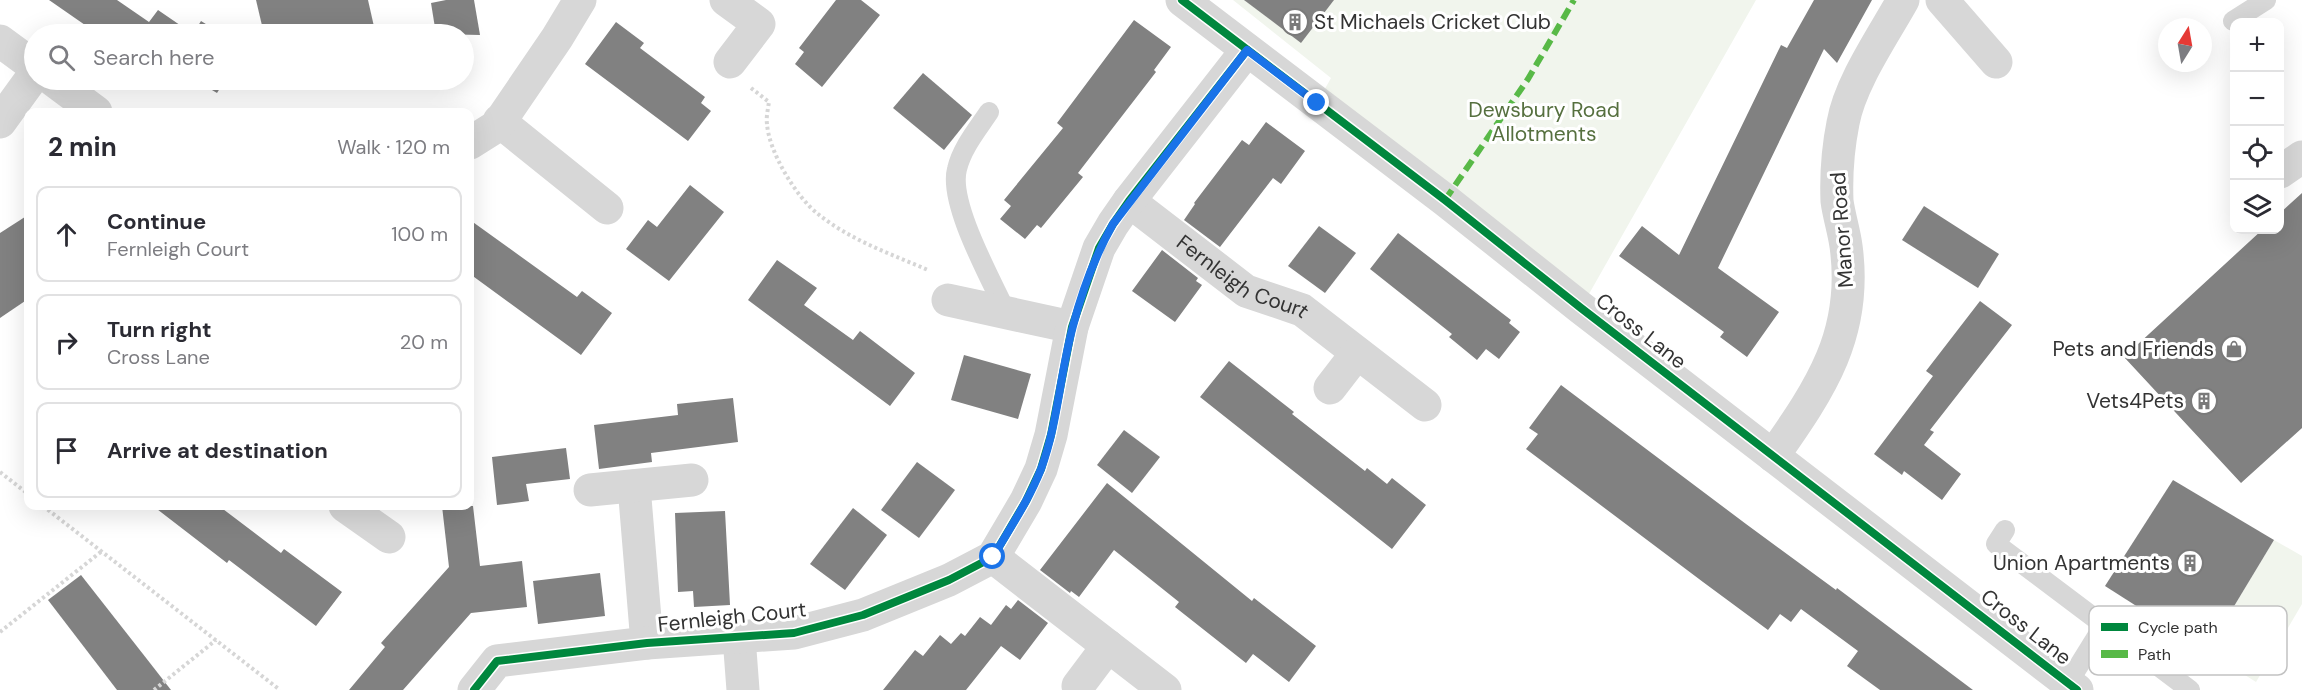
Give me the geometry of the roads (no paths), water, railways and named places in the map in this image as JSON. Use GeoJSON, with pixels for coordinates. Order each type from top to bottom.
{"type":"FeatureCollection","features":[{"type":"Feature","properties":{"kind":"street"},"geometry":{"type":"LineString","coordinates":[[474,140],[496,126],[557,38],[580,0]]}},
{"type":"Feature","properties":{"kind":"street"},"geometry":{"type":"LineString","coordinates":[[726,0],[759,24],[730,62]]}},
{"type":"Feature","properties":{"kind":"street","name":"Cross Lane"},"geometry":{"type":"LineString","coordinates":[[1182,0],[1445,200],[1773,456],[2057,682]]}},
{"type":"Feature","properties":{"kind":"street","name":"Manor Road"},"geometry":{"type":"LineString","coordinates":[[1773,456],[1814,398],[1832,362],[1844,321],[1848,288],[1846,246],[1838,202],[1837,172],[1843,121],[1860,76],[1903,0]]}},
{"type":"Feature","properties":{"kind":"street"},"geometry":{"type":"LineString","coordinates":[[1942,0],[1996,62]]}},
{"type":"Feature","properties":{"kind":"street"},"geometry":{"type":"LineString","coordinates":[[0,41],[24,59]]}},
{"type":"Feature","properties":{"kind":"street"},"geometry":{"type":"LineString","coordinates":[[1165,690],[993,557],[1026,501],[1041,469],[1051,435],[1072,327],[1099,248],[1130,201],[1247,50]]}},
{"type":"Feature","properties":{"kind":"street"},"geometry":{"type":"LineString","coordinates":[[0,122],[24,89]]}},
{"type":"Feature","properties":{"kind":"street"},"geometry":{"type":"LineString","coordinates":[[66,90],[91,108]]}},
{"type":"Feature","properties":{"kind":"street"},"geometry":{"type":"LineString","coordinates":[[499,121],[607,208]]}},
{"type":"Feature","properties":{"kind":"street"},"geometry":{"type":"LineString","coordinates":[[2284,169],[2302,157]]}},
{"type":"Feature","properties":{"kind":"street","name":"Fernleigh Court"},"geometry":{"type":"LineString","coordinates":[[1130,201],[1246,291],[1302,310],[1425,405]]}},
{"type":"Feature","properties":{"kind":"street"},"geometry":{"type":"LineString","coordinates":[[948,300],[1072,327]]}},
{"type":"Feature","properties":{"kind":"street"},"geometry":{"type":"LineString","coordinates":[[1330,388],[1357,353]]}},
{"type":"Feature","properties":{"kind":"street"},"geometry":{"type":"LineString","coordinates":[[590,490],[692,480]]}},
{"type":"Feature","properties":{"kind":"street","name":"Fernleigh Court"},"geometry":{"type":"LineString","coordinates":[[634,486],[647,643]]}},
{"type":"Feature","properties":{"kind":"street"},"geometry":{"type":"LineString","coordinates":[[351,510],[389,537]]}},
{"type":"Feature","properties":{"kind":"street","name":"Fernleigh Court"},"geometry":{"type":"LineString","coordinates":[[474,690],[497,661],[647,643],[794,633],[863,615],[949,580],[993,557]]}},
{"type":"Feature","properties":{"kind":"street","name":"Fernleigh Court"},"geometry":{"type":"LineString","coordinates":[[739,637],[743,690]]}},
{"type":"Feature","properties":{"kind":"street"},"geometry":{"type":"LineString","coordinates":[[1078,686],[1108,646]]}},
{"type":"Feature","properties":{"kind":"lane"},"geometry":{"type":"LineString","coordinates":[[2238,18],[2266,0]]}},
{"type":"Feature","properties":{"kind":"lane"},"geometry":{"type":"LineString","coordinates":[[989,112],[963,150],[955,185],[963,216],[1006,312]]}},
{"type":"Feature","properties":{"kind":"lane"},"geometry":{"type":"LineString","coordinates":[[2005,530],[1996,544],[2089,615]]}},
{"type":"Feature","properties":{"kind":"lane"},"geometry":{"type":"LineString","coordinates":[[2057,682],[2089,644]]}},
{"type":"Feature","properties":{"kind":"lane"},"geometry":{"type":"LineString","coordinates":[[2170,675],[2190,690]]}},
{"type":"Feature","properties":{"kind":"place","name":"St Michaels Cricket Club"},"geometry":{"type":"Point","coordinates":[1295,22]}},
{"type":"Feature","properties":{"kind":"place","name":"Pets and Friends"},"geometry":{"type":"Point","coordinates":[2234,349]}},
{"type":"Feature","properties":{"kind":"place","name":"Vets4Pets"},"geometry":{"type":"Point","coordinates":[2204,401]}},
{"type":"Feature","properties":{"kind":"place","name":"Union Apartments"},"geometry":{"type":"Point","coordinates":[2190,563]}},
{"type":"Feature","properties":{"kind":"park label","name":"Dewsbury Road Allotments"},"geometry":{"type":"Point","coordinates":[1544,122]}}]}
